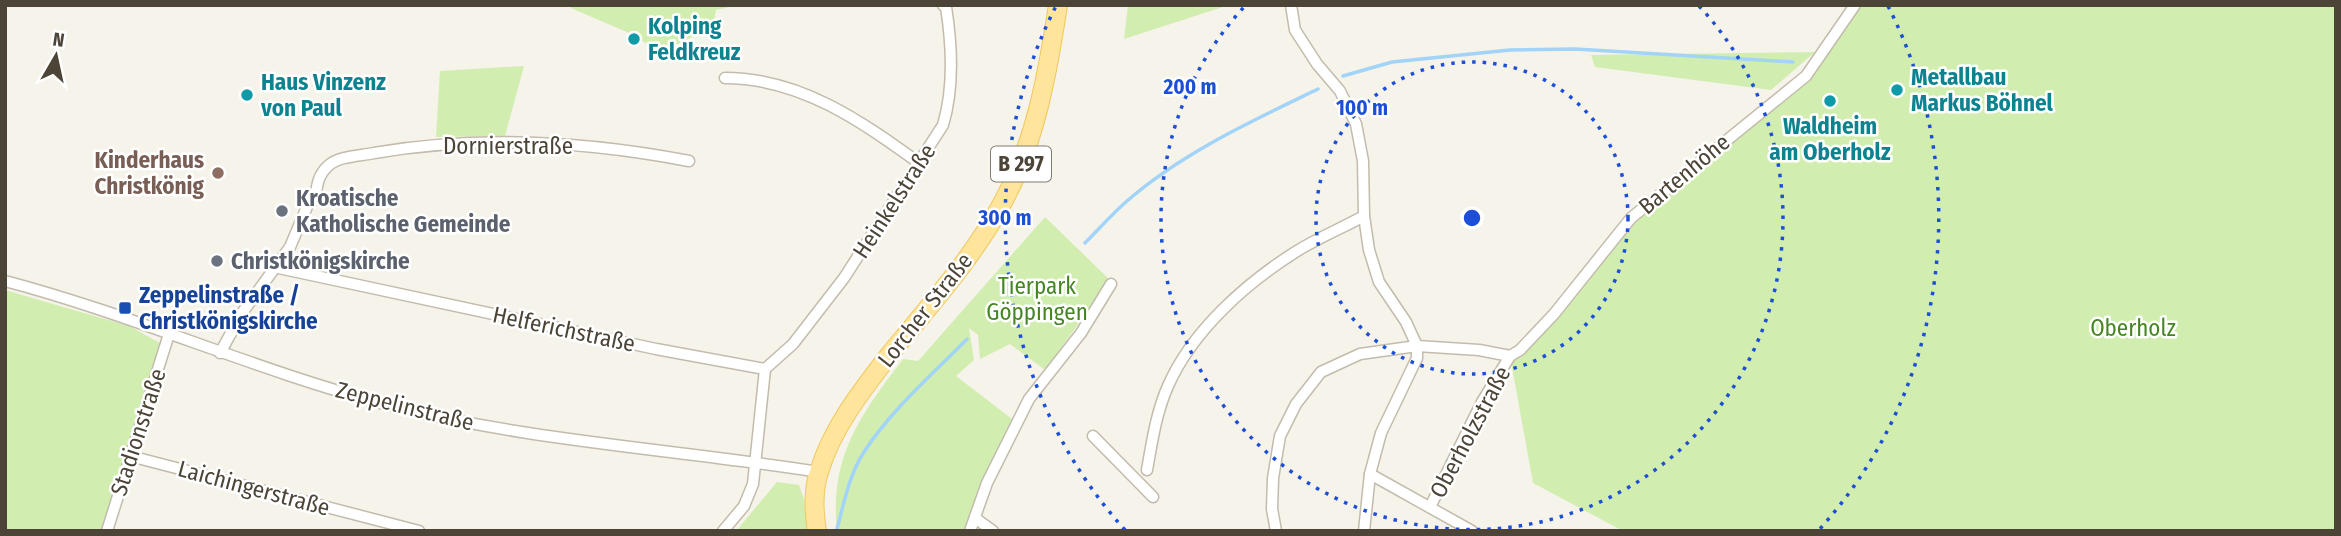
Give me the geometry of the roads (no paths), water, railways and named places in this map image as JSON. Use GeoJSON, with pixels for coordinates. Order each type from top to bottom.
{"type":"FeatureCollection","features":[{"type":"Feature","properties":{"kind":"main road","name":"Lorcher Straße"},"geometry":{"type":"LineString","coordinates":[[817,531],[815,493],[819,472],[840,425],[860,391],[968,257],[1004,200],[1021,165],[1038,110],[1058,5]]}},
{"type":"Feature","properties":{"kind":"street","name":"Heinkelstraße"},"geometry":{"type":"LineString","coordinates":[[765,369],[793,344],[844,278],[943,125],[949,103],[950,34],[946,7],[943,5]]}},
{"type":"Feature","properties":{"kind":"street"},"geometry":{"type":"LineString","coordinates":[[1291,5],[1295,30],[1317,64],[1340,91],[1356,124],[1363,161],[1364,216],[1369,250],[1379,282],[1406,321],[1417,346],[1417,358],[1381,433],[1370,474],[1364,531]]}},
{"type":"Feature","properties":{"kind":"street","name":"Bartenhöhe"},"geometry":{"type":"LineString","coordinates":[[1515,353],[1554,314],[1631,218],[1806,76],[1856,5]]}},
{"type":"Feature","properties":{"kind":"street"},"geometry":{"type":"LineString","coordinates":[[725,78],[761,80],[815,97],[865,124],[919,163]]}},
{"type":"Feature","properties":{"kind":"street","name":"Dornierstraße"},"geometry":{"type":"LineString","coordinates":[[274,267],[290,247],[309,202],[315,201],[318,180],[328,165],[344,159],[414,146],[487,143],[565,144],[689,161]]}},
{"type":"Feature","properties":{"kind":"street"},"geometry":{"type":"LineString","coordinates":[[1147,470],[1157,414],[1168,385],[1184,358],[1212,321],[1258,279],[1296,251],[1364,216]]}},
{"type":"Feature","properties":{"kind":"street"},"geometry":{"type":"LineString","coordinates":[[220,353],[242,313],[274,267]]}},
{"type":"Feature","properties":{"kind":"street","name":"Helferichstraße"},"geometry":{"type":"LineString","coordinates":[[274,267],[656,349],[765,369]]}},
{"type":"Feature","properties":{"kind":"street","name":"Zeppelinstraße"},"geometry":{"type":"LineString","coordinates":[[5,281],[133,320],[283,374],[385,404],[482,425],[819,472]]}},
{"type":"Feature","properties":{"kind":"street"},"geometry":{"type":"LineString","coordinates":[[970,531],[987,483],[1029,400],[1081,333],[1111,284]]}},
{"type":"Feature","properties":{"kind":"street","name":"Stadionstraße"},"geometry":{"type":"LineString","coordinates":[[107,531],[169,334]]}},
{"type":"Feature","properties":{"kind":"street"},"geometry":{"type":"LineString","coordinates":[[1276,531],[1272,509],[1273,478],[1280,436],[1296,404],[1321,372],[1360,354],[1417,346],[1515,353]]}},
{"type":"Feature","properties":{"kind":"street","name":"Oberholzstraße"},"geometry":{"type":"LineString","coordinates":[[1430,507],[1482,402],[1515,353]]}},
{"type":"Feature","properties":{"kind":"street"},"geometry":{"type":"LineString","coordinates":[[723,531],[744,506],[753,484],[765,369]]}},
{"type":"Feature","properties":{"kind":"street"},"geometry":{"type":"LineString","coordinates":[[1093,436],[1153,497]]}},
{"type":"Feature","properties":{"kind":"street","name":"Laichingerstraße"},"geometry":{"type":"LineString","coordinates":[[130,456],[419,531]]}},
{"type":"Feature","properties":{"kind":"street"},"geometry":{"type":"LineString","coordinates":[[1370,474],[1472,531]]}},
{"type":"Feature","properties":{"kind":"street"},"geometry":{"type":"LineString","coordinates":[[975,518],[993,531]]}},
{"type":"Feature","properties":{"kind":"waterway"},"geometry":{"type":"LineString","coordinates":[[1343,76],[1392,62],[1510,50],[1575,49],[1793,62]]}},
{"type":"Feature","properties":{"kind":"waterway"},"geometry":{"type":"LineString","coordinates":[[1085,243],[1127,201],[1171,168],[1218,139],[1318,89]]}},
{"type":"Feature","properties":{"kind":"waterway"},"geometry":{"type":"LineString","coordinates":[[837,529],[851,480],[864,452],[899,407],[967,339]]}},
{"type":"Feature","properties":{"kind":"place","name":"Kolping Feldkreuz"},"geometry":{"type":"Point","coordinates":[634,39]}},
{"type":"Feature","properties":{"kind":"place","name":"Metallbau Markus Böhnel"},"geometry":{"type":"Point","coordinates":[1897,90]}},
{"type":"Feature","properties":{"kind":"place","name":"Haus Vinzenz von Paul"},"geometry":{"type":"Point","coordinates":[247,95]}},
{"type":"Feature","properties":{"kind":"place","name":"Waldheim am Oberholz"},"geometry":{"type":"Point","coordinates":[1830,101]}},
{"type":"Feature","properties":{"kind":"place","name":"Kinderhaus Christkönig"},"geometry":{"type":"Point","coordinates":[218,173]}},
{"type":"Feature","properties":{"kind":"place","name":"Kroatische Katholische Gemeinde"},"geometry":{"type":"Point","coordinates":[282,211]}},
{"type":"Feature","properties":{"kind":"place","name":"Christkönigskirche"},"geometry":{"type":"Point","coordinates":[217,261]}},
{"type":"Feature","properties":{"kind":"place","name":"Zeppelinstraße / Christkönigskirche"},"geometry":{"type":"Point","coordinates":[125,308]}},
{"type":"Feature","properties":{"kind":"park label","name":"Tierpark Göppingen"},"geometry":{"type":"Point","coordinates":[1037,299]}},
{"type":"Feature","properties":{"kind":"park label","name":"Oberholz"},"geometry":{"type":"Point","coordinates":[2133,328]}}]}
